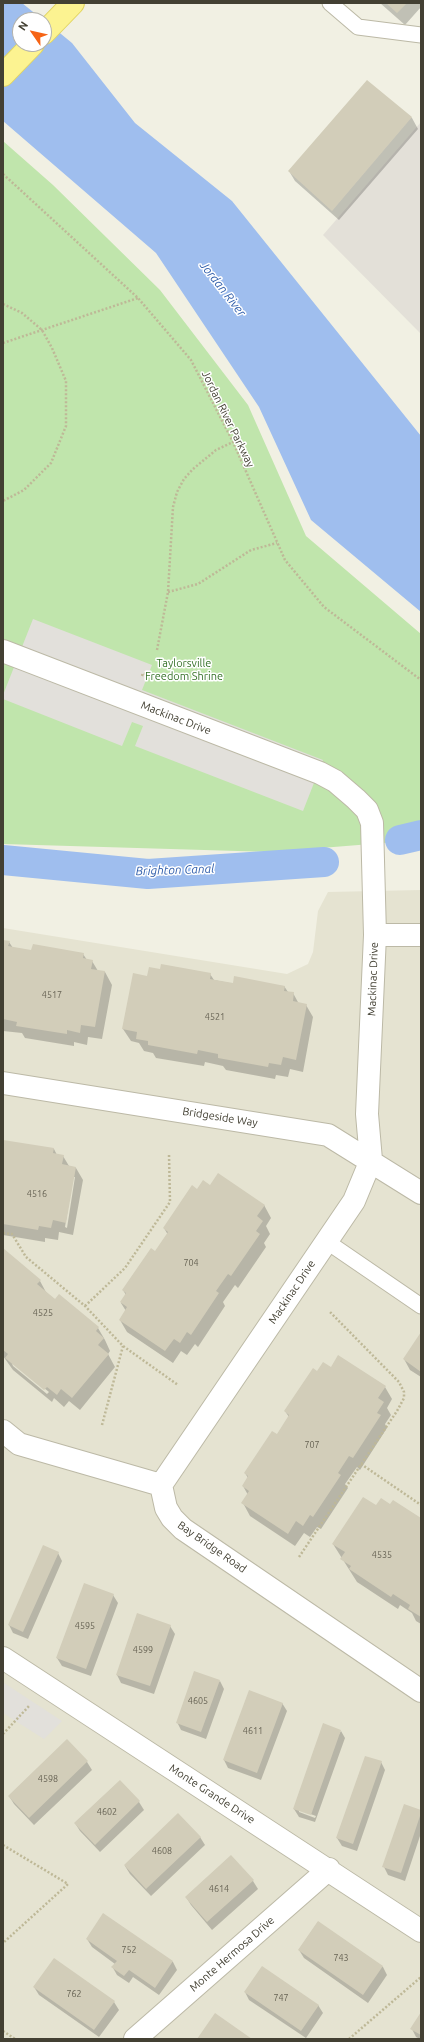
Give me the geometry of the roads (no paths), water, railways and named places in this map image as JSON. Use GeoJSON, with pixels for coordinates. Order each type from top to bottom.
{"type":"FeatureCollection","features":[{"type":"Feature","properties":{"kind":"main road"},"geometry":{"type":"LineString","coordinates":[[52,25],[73,3]]}},
{"type":"Feature","properties":{"kind":"main road"},"geometry":{"type":"LineString","coordinates":[[3,75],[25,52]]}},
{"type":"Feature","properties":{"kind":"street","name":"Mackinac Drive"},"geometry":{"type":"LineString","coordinates":[[3,651],[320,773],[335,781],[367,810],[372,822],[375,935],[367,1114],[371,1160],[354,1201],[161,1485]]}},
{"type":"Feature","properties":{"kind":"street"},"geometry":{"type":"LineString","coordinates":[[375,935],[421,935]]}},
{"type":"Feature","properties":{"kind":"street","name":"Bridgeside Way"},"geometry":{"type":"LineString","coordinates":[[3,1083],[328,1134],[421,1192]]}},
{"type":"Feature","properties":{"kind":"street"},"geometry":{"type":"LineString","coordinates":[[3,1431],[19,1444],[161,1485]]}},
{"type":"Feature","properties":{"kind":"street","name":"Bay Bridge Road"},"geometry":{"type":"LineString","coordinates":[[161,1485],[166,1508],[172,1518],[183,1528],[421,1691]]}},
{"type":"Feature","properties":{"kind":"street","name":"Monte Grande Drive"},"geometry":{"type":"LineString","coordinates":[[3,1658],[421,1930]]}},
{"type":"Feature","properties":{"kind":"street","name":"Monte Hermosa Drive"},"geometry":{"type":"LineString","coordinates":[[135,2039],[329,1870]]}},
{"type":"Feature","properties":{"kind":"lane"},"geometry":{"type":"LineString","coordinates":[[330,3],[358,28],[421,35]]}},
{"type":"Feature","properties":{"kind":"lane"},"geometry":{"type":"LineString","coordinates":[[326,1241],[421,1306]]}},
{"type":"Feature","properties":{"kind":"water","name":"Jordan River"},"geometry":{"type":"Polygon","coordinates":[[[3,3],[22,3],[33,12],[12,12],[12,52],[52,52],[52,27],[72,43],[135,123],[232,201],[421,436],[421,612],[311,520],[259,407],[156,253],[3,121],[3,3]]]}},
{"type":"Feature","properties":{"kind":"waterway","name":"Brighton Canal"},"geometry":{"type":"LineString","coordinates":[[400,840],[421,835]]}},
{"type":"Feature","properties":{"kind":"waterway","name":"Brighton Canal"},"geometry":{"type":"LineString","coordinates":[[3,860],[148,874],[324,862]]}},
{"type":"Feature","properties":{"kind":"park label","name":"Taylorsville Freedom Shrine"},"geometry":{"type":"Point","coordinates":[184,669]}}]}
